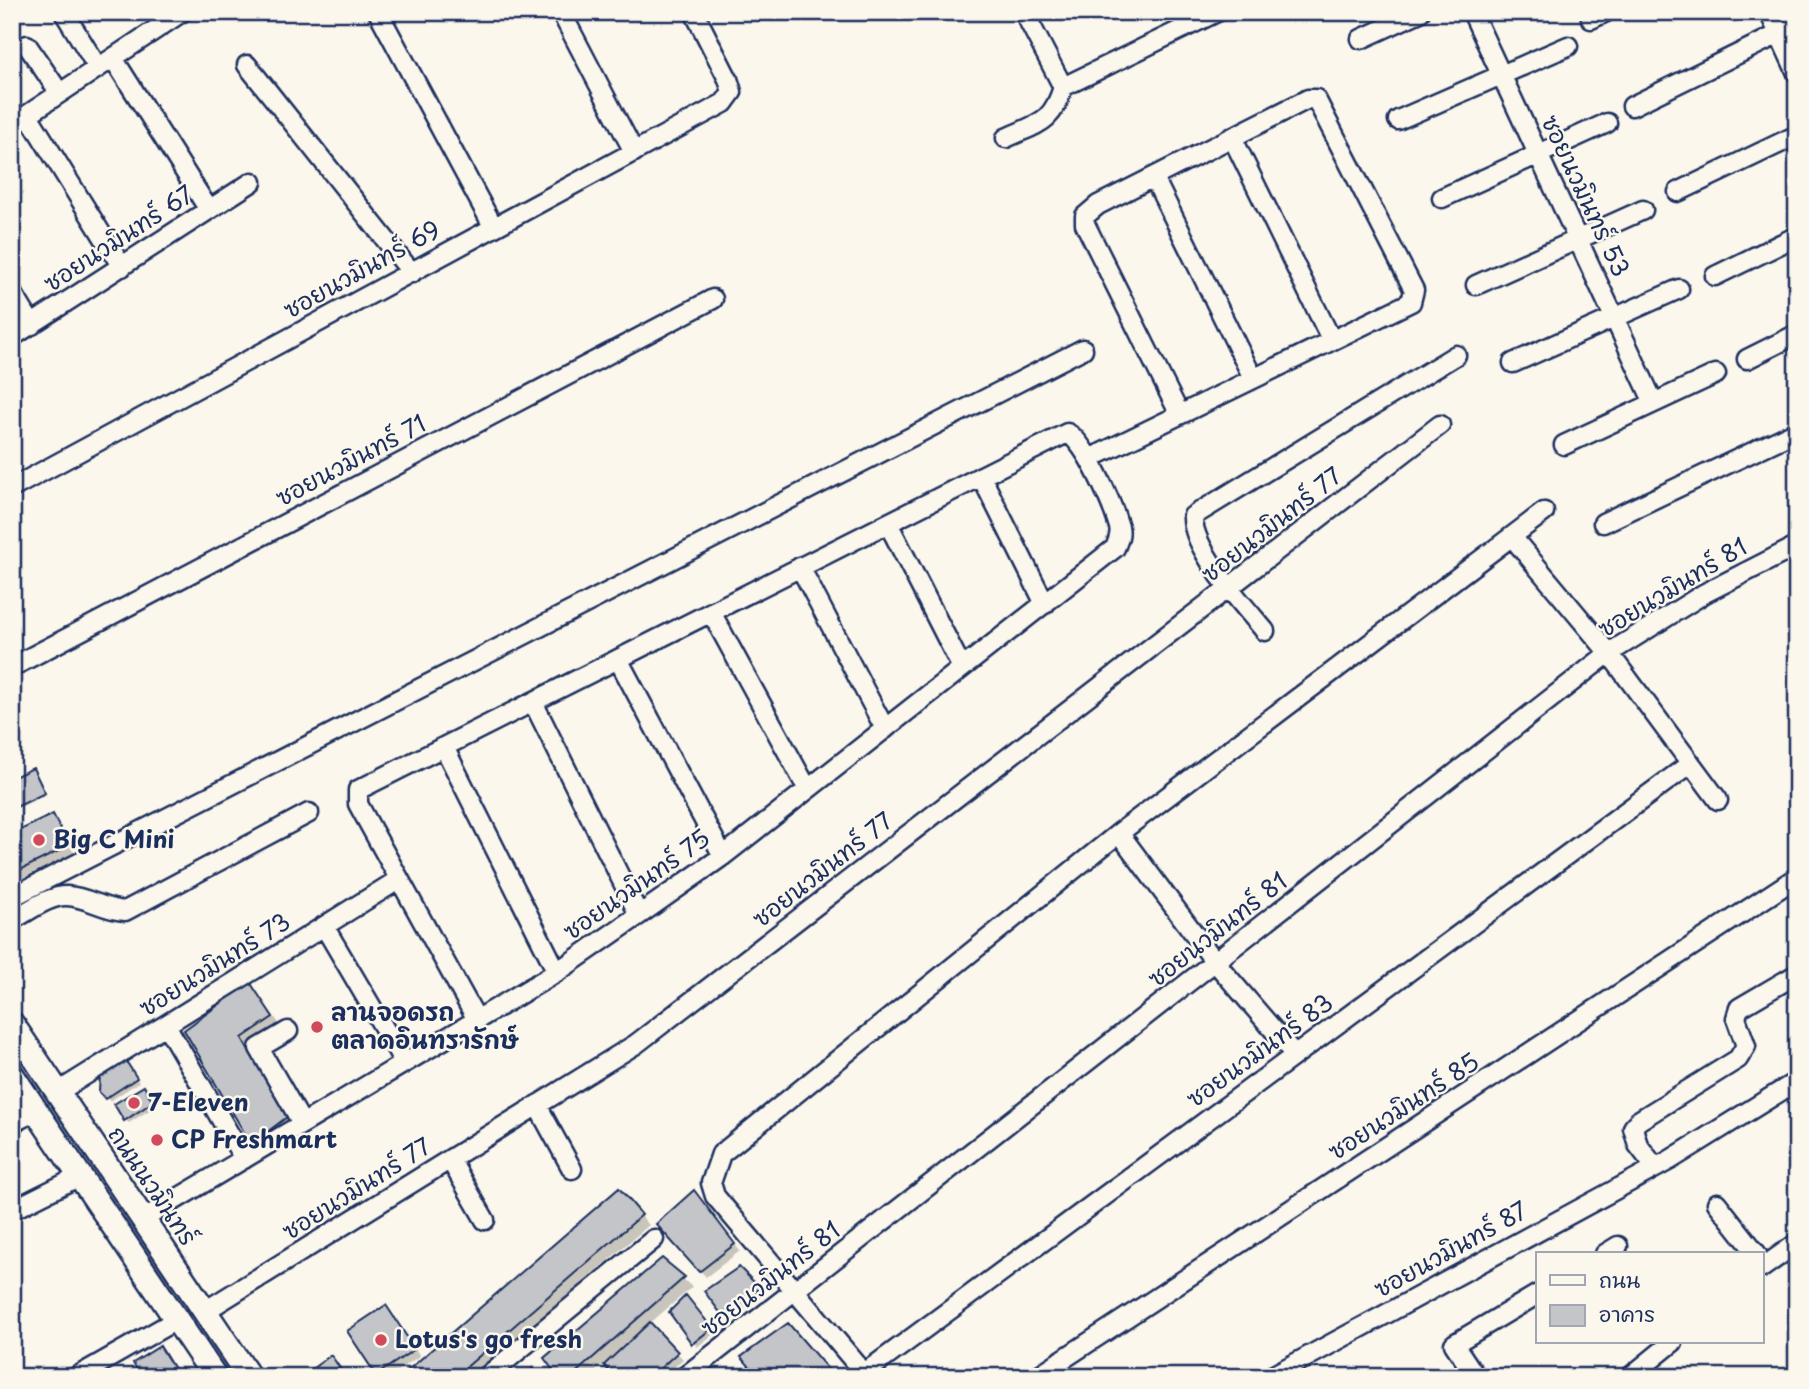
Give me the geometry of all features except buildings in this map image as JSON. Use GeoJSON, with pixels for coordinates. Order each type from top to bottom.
{"type":"FeatureCollection","features":[{"type":"Feature","properties":{"kind":"main road","name":"ถนนนวมินทร์"},"geometry":{"type":"LineString","coordinates":[[12,1024],[249,1377]]}},
{"type":"Feature","properties":{"kind":"main road"},"geometry":{"type":"LineString","coordinates":[[12,1075],[82,1175],[215,1377]]}},
{"type":"Feature","properties":{"kind":"street"},"geometry":{"type":"LineString","coordinates":[[122,267],[20,120],[182,12]]}},
{"type":"Feature","properties":{"kind":"street"},"geometry":{"type":"LineString","coordinates":[[378,12],[493,226]]}},
{"type":"Feature","properties":{"kind":"street"},"geometry":{"type":"LineString","coordinates":[[561,12],[634,152]]}},
{"type":"Feature","properties":{"kind":"street","name":"ซอยนวมินทร์ 69"},"geometry":{"type":"LineString","coordinates":[[12,488],[724,103],[732,92],[728,79],[694,12]]}},
{"type":"Feature","properties":{"kind":"street"},"geometry":{"type":"LineString","coordinates":[[1006,138],[1049,118],[1057,109],[1063,87],[1024,12]]}},
{"type":"Feature","properties":{"kind":"street"},"geometry":{"type":"LineString","coordinates":[[1063,87],[1217,12]]}},
{"type":"Feature","properties":{"kind":"street"},"geometry":{"type":"LineString","coordinates":[[1361,39],[1420,12]]}},
{"type":"Feature","properties":{"kind":"street","name":"ซอยนวมินทร์ 53"},"geometry":{"type":"LineString","coordinates":[[1472,12],[1653,401]]}},
{"type":"Feature","properties":{"kind":"street"},"geometry":{"type":"LineString","coordinates":[[1769,12],[1797,73]]}},
{"type":"Feature","properties":{"kind":"street"},"geometry":{"type":"LineString","coordinates":[[65,14],[105,63],[209,210]]}},
{"type":"Feature","properties":{"kind":"street"},"geometry":{"type":"LineString","coordinates":[[1632,106],[1797,25]]}},
{"type":"Feature","properties":{"kind":"street"},"geometry":{"type":"LineString","coordinates":[[27,45],[59,92]]}},
{"type":"Feature","properties":{"kind":"street"},"geometry":{"type":"LineString","coordinates":[[1398,120],[1500,73],[1568,46]]}},
{"type":"Feature","properties":{"kind":"street"},"geometry":{"type":"LineString","coordinates":[[247,65],[412,273]]}},
{"type":"Feature","properties":{"kind":"street"},"geometry":{"type":"LineString","coordinates":[[477,1020],[358,804],[358,790],[1067,432],[1075,436],[1089,459],[1411,302],[1414,290],[1316,99],[1308,99],[1089,210],[1085,216],[1085,225],[1179,413]]}},
{"type":"Feature","properties":{"kind":"street"},"geometry":{"type":"LineString","coordinates":[[1442,198],[1607,124]]}},
{"type":"Feature","properties":{"kind":"street"},"geometry":{"type":"LineString","coordinates":[[1678,192],[1797,135]]}},
{"type":"Feature","properties":{"kind":"street"},"geometry":{"type":"LineString","coordinates":[[1233,139],[1331,339]]}},
{"type":"Feature","properties":{"kind":"street"},"geometry":{"type":"LineString","coordinates":[[1154,178],[1253,378]]}},
{"type":"Feature","properties":{"kind":"street","name":"ซอยนวมินทร์ 67"},"geometry":{"type":"LineString","coordinates":[[12,337],[252,182]]}},
{"type":"Feature","properties":{"kind":"street"},"geometry":{"type":"LineString","coordinates":[[1476,285],[1643,210]]}},
{"type":"Feature","properties":{"kind":"street"},"geometry":{"type":"LineString","coordinates":[[1716,276],[1797,236]]}},
{"type":"Feature","properties":{"kind":"street"},"geometry":{"type":"LineString","coordinates":[[1513,363],[1679,289]]}},
{"type":"Feature","properties":{"kind":"street"},"geometry":{"type":"LineString","coordinates":[[12,292],[32,325]]}},
{"type":"Feature","properties":{"kind":"street","name":"ซอยนวมินทร์ 71"},"geometry":{"type":"LineString","coordinates":[[12,667],[713,299]]}},
{"type":"Feature","properties":{"kind":"street"},"geometry":{"type":"LineString","coordinates":[[1747,359],[1797,334]]}},
{"type":"Feature","properties":{"kind":"street"},"geometry":{"type":"LineString","coordinates":[[12,897],[1083,349]]}},
{"type":"Feature","properties":{"kind":"street"},"geometry":{"type":"LineString","coordinates":[[1265,631],[1230,589],[1199,539],[1193,516],[1456,355]]}},
{"type":"Feature","properties":{"kind":"street"},"geometry":{"type":"LineString","coordinates":[[1564,445],[1653,401],[1716,374]]}},
{"type":"Feature","properties":{"kind":"street","name":"ซอยนวมินทร์ 77"},"geometry":{"type":"LineString","coordinates":[[205,1311],[636,1044],[1440,425]]}},
{"type":"Feature","properties":{"kind":"street"},"geometry":{"type":"LineString","coordinates":[[1603,523],[1797,431]]}},
{"type":"Feature","properties":{"kind":"street","name":"ซอยนวมินทร์ 75"},"geometry":{"type":"LineString","coordinates":[[143,1219],[557,972],[723,856],[1115,548],[1120,528],[1089,459]]}},
{"type":"Feature","properties":{"kind":"street"},"geometry":{"type":"LineString","coordinates":[[981,476],[1045,604]]}},
{"type":"Feature","properties":{"kind":"street"},"geometry":{"type":"LineString","coordinates":[[862,1375],[796,1291],[715,1196],[711,1183],[721,1154],[1119,833],[1544,512]]}},
{"type":"Feature","properties":{"kind":"street"},"geometry":{"type":"LineString","coordinates":[[888,523],[962,668]]}},
{"type":"Feature","properties":{"kind":"street"},"geometry":{"type":"LineString","coordinates":[[1513,538],[1609,653],[1718,800]]}},
{"type":"Feature","properties":{"kind":"street","name":"ซอยนวมินทร์ 81"},"geometry":{"type":"LineString","coordinates":[[684,1377],[1609,653],[1705,593],[1797,546]]}},
{"type":"Feature","properties":{"kind":"street"},"geometry":{"type":"LineString","coordinates":[[800,567],[885,729]]}},
{"type":"Feature","properties":{"kind":"street"},"geometry":{"type":"LineString","coordinates":[[710,612],[807,788]]}},
{"type":"Feature","properties":{"kind":"street"},"geometry":{"type":"LineString","coordinates":[[618,659],[723,856]]}},
{"type":"Feature","properties":{"kind":"street"},"geometry":{"type":"LineString","coordinates":[[533,702],[639,915]]}},
{"type":"Feature","properties":{"kind":"street"},"geometry":{"type":"LineString","coordinates":[[443,747],[557,972]]}},
{"type":"Feature","properties":{"kind":"street","name":"ซอยนวมินทร์ 83"},"geometry":{"type":"LineString","coordinates":[[862,1375],[1690,764]]}},
{"type":"Feature","properties":{"kind":"street"},"geometry":{"type":"LineString","coordinates":[[12,920],[56,897],[68,896],[108,910],[125,911],[309,813]]}},
{"type":"Feature","properties":{"kind":"street"},"geometry":{"type":"LineString","coordinates":[[1119,833],[1216,963],[1295,1055]]}},
{"type":"Feature","properties":{"kind":"street","name":"ซอยนวมินทร์ 85"},"geometry":{"type":"LineString","coordinates":[[1036,1377],[1797,877]]}},
{"type":"Feature","properties":{"kind":"street","name":"ซอยนวมินทร์ 73"},"geometry":{"type":"LineString","coordinates":[[58,1092],[398,880]]}},
{"type":"Feature","properties":{"kind":"street"},"geometry":{"type":"LineString","coordinates":[[324,926],[404,1062]]}},
{"type":"Feature","properties":{"kind":"street"},"geometry":{"type":"LineString","coordinates":[[1654,1167],[1634,1136],[1633,1128],[1638,1121],[1738,1059],[1746,1046],[1736,1018],[1739,1008],[1797,974]]}},
{"type":"Feature","properties":{"kind":"street"},"geometry":{"type":"LineString","coordinates":[[166,1025],[244,1159]]}},
{"type":"Feature","properties":{"kind":"street"},"geometry":{"type":"LineString","coordinates":[[288,1031],[259,1048],[302,1123]]}},
{"type":"Feature","properties":{"kind":"street","name":"ซอยนวมินทร์ 87"},"geometry":{"type":"LineString","coordinates":[[1270,1377],[1654,1167],[1797,1081]]}},
{"type":"Feature","properties":{"kind":"street"},"geometry":{"type":"LineString","coordinates":[[537,1105],[572,1169]]}},
{"type":"Feature","properties":{"kind":"street"},"geometry":{"type":"LineString","coordinates":[[12,1123],[36,1111]]}},
{"type":"Feature","properties":{"kind":"street"},"geometry":{"type":"LineString","coordinates":[[451,1161],[485,1220]]}},
{"type":"Feature","properties":{"kind":"street"},"geometry":{"type":"LineString","coordinates":[[12,1210],[82,1175]]}},
{"type":"Feature","properties":{"kind":"street"},"geometry":{"type":"LineString","coordinates":[[1717,1203],[1754,1252]]}},
{"type":"Feature","properties":{"kind":"street"},"geometry":{"type":"LineString","coordinates":[[486,1377],[654,1239]]}},
{"type":"Feature","properties":{"kind":"street"},"geometry":{"type":"LineString","coordinates":[[1764,1260],[1797,1243]]}},
{"type":"Feature","properties":{"kind":"street"},"geometry":{"type":"LineString","coordinates":[[1476,1377],[1454,1344],[1536,1295]]}},
{"type":"Feature","properties":{"kind":"street"},"geometry":{"type":"LineString","coordinates":[[76,1377],[176,1320]]}},
{"type":"Feature","properties":{"kind":"street"},"geometry":{"type":"LineString","coordinates":[[1630,1377],[1671,1344]]}},
{"type":"Feature","properties":{"kind":"place","name":"Big C Mini"},"geometry":{"type":"Point","coordinates":[39,840]}},
{"type":"Feature","properties":{"kind":"place","name":"ลานจอดรถ ตลาดอินทรารักษ์"},"geometry":{"type":"Point","coordinates":[317,1027]}},
{"type":"Feature","properties":{"kind":"place","name":"7-Eleven"},"geometry":{"type":"Point","coordinates":[134,1103]}},
{"type":"Feature","properties":{"kind":"place","name":"CP Freshmart"},"geometry":{"type":"Point","coordinates":[157,1140]}},
{"type":"Feature","properties":{"kind":"place","name":"Lotus's go fresh"},"geometry":{"type":"Point","coordinates":[381,1340]}}]}
